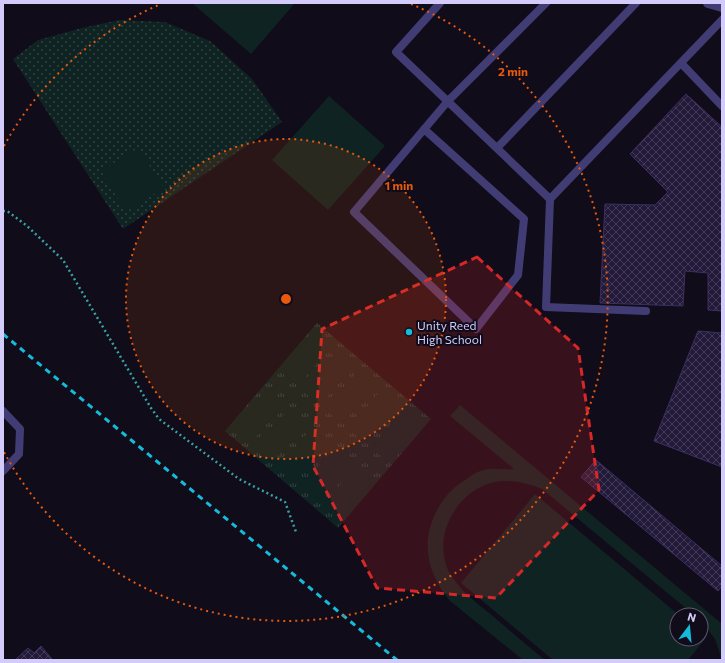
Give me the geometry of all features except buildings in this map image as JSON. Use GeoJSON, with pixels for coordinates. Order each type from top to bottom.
{"type":"FeatureCollection","features":[{"type":"Feature","properties":{"kind":"street"},"geometry":{"type":"LineString","coordinates":[[708,3],[722,8]]}},
{"type":"Feature","properties":{"kind":"lane"},"geometry":{"type":"LineString","coordinates":[[440,3],[396,52],[550,199]]}},
{"type":"Feature","properties":{"kind":"lane"},"geometry":{"type":"LineString","coordinates":[[424,128],[524,219],[518,275],[476,329],[354,212],[424,128],[448,101],[546,3]]}},
{"type":"Feature","properties":{"kind":"lane"},"geometry":{"type":"LineString","coordinates":[[497,148],[636,3]]}},
{"type":"Feature","properties":{"kind":"lane"},"geometry":{"type":"LineString","coordinates":[[646,311],[546,307],[550,199],[722,20]]}},
{"type":"Feature","properties":{"kind":"lane"},"geometry":{"type":"LineString","coordinates":[[681,63],[722,106]]}},
{"type":"Feature","properties":{"kind":"lane"},"geometry":{"type":"LineString","coordinates":[[3,411],[20,429],[19,454],[3,471]]}},
{"type":"Feature","properties":{"kind":"path"},"geometry":{"type":"LineString","coordinates":[[3,211],[8,211],[26,225],[63,260],[150,408],[159,419],[239,479],[285,502],[296,532]]}},
{"type":"Feature","properties":{"kind":"highlighted area"},"geometry":{"type":"Polygon","coordinates":[[[477,257],[578,348],[599,490],[496,598],[377,588],[313,466],[322,329],[477,257]]]}},
{"type":"Feature","properties":{"kind":"green space"},"geometry":{"type":"Polygon","coordinates":[[[192,3],[295,3],[251,54],[192,3]]]}},
{"type":"Feature","properties":{"kind":"green space"},"geometry":{"type":"Polygon","coordinates":[[[119,20],[165,22],[210,41],[252,79],[282,122],[123,229],[13,59],[38,40],[119,20]]]}},
{"type":"Feature","properties":{"kind":"green space"},"geometry":{"type":"Polygon","coordinates":[[[329,96],[385,146],[328,210],[272,160],[329,96]]]}},
{"type":"Feature","properties":{"kind":"green space"},"geometry":{"type":"Polygon","coordinates":[[[138,148],[164,188],[126,212],[101,171],[138,148]]]}},
{"type":"Feature","properties":{"kind":"green space"},"geometry":{"type":"Polygon","coordinates":[[[317,323],[431,419],[338,528],[225,431],[317,323]]]}},
{"type":"Feature","properties":{"kind":"green space"},"geometry":{"type":"Polygon","coordinates":[[[312,335],[329,349],[298,386],[281,372],[312,335]]]}},
{"type":"Feature","properties":{"kind":"green space"},"geometry":{"type":"Polygon","coordinates":[[[334,354],[351,368],[320,405],[303,391],[334,354]]]}},
{"type":"Feature","properties":{"kind":"green space"},"geometry":{"type":"Polygon","coordinates":[[[356,373],[373,387],[342,424],[326,410],[356,373]]]}},
{"type":"Feature","properties":{"kind":"green space"},"geometry":{"type":"Polygon","coordinates":[[[265,392],[281,406],[251,443],[234,429],[265,392]]]}},
{"type":"Feature","properties":{"kind":"green space"},"geometry":{"type":"Polygon","coordinates":[[[379,392],[396,406],[365,442],[348,429],[379,392]]]}},
{"type":"Feature","properties":{"kind":"green space"},"geometry":{"type":"Polygon","coordinates":[[[460,405],[702,607],[684,607],[542,489],[523,483],[504,481],[482,486],[464,499],[451,517],[443,541],[446,564],[453,579],[464,591],[545,660],[523,660],[449,600],[431,569],[428,535],[436,512],[445,498],[460,483],[475,473],[489,469],[514,469],[450,416],[460,405]]]}},
{"type":"Feature","properties":{"kind":"green space"},"geometry":{"type":"Polygon","coordinates":[[[287,411],[304,425],[273,462],[256,448],[287,411]]]}},
{"type":"Feature","properties":{"kind":"green space"},"geometry":{"type":"Polygon","coordinates":[[[402,411],[418,425],[388,462],[371,448],[402,411]]]}},
{"type":"Feature","properties":{"kind":"green space"},"geometry":{"type":"Polygon","coordinates":[[[310,430],[326,443],[296,480],[279,466],[310,430]]]}},
{"type":"Feature","properties":{"kind":"green space"},"geometry":{"type":"Polygon","coordinates":[[[333,449],[350,463],[319,500],[302,486],[333,449]]]}},
{"type":"Feature","properties":{"kind":"green space"},"geometry":{"type":"Polygon","coordinates":[[[355,468],[372,482],[341,519],[324,504],[355,468]]]}},
{"type":"Feature","properties":{"kind":"green space"},"geometry":{"type":"Polygon","coordinates":[[[535,494],[669,607],[669,647],[699,647],[688,660],[553,660],[461,583],[535,494]]]}},
{"type":"Feature","properties":{"kind":"green space"},"geometry":{"type":"Polygon","coordinates":[[[709,613],[722,624],[722,660],[715,639],[709,631],[709,613]]]}},
{"type":"Feature","properties":{"kind":"railway"},"geometry":{"type":"LineString","coordinates":[[3,334],[397,660]]}},
{"type":"Feature","properties":{"kind":"place","name":"Unity Reed High School"},"geometry":{"type":"Point","coordinates":[409,332]}}]}
